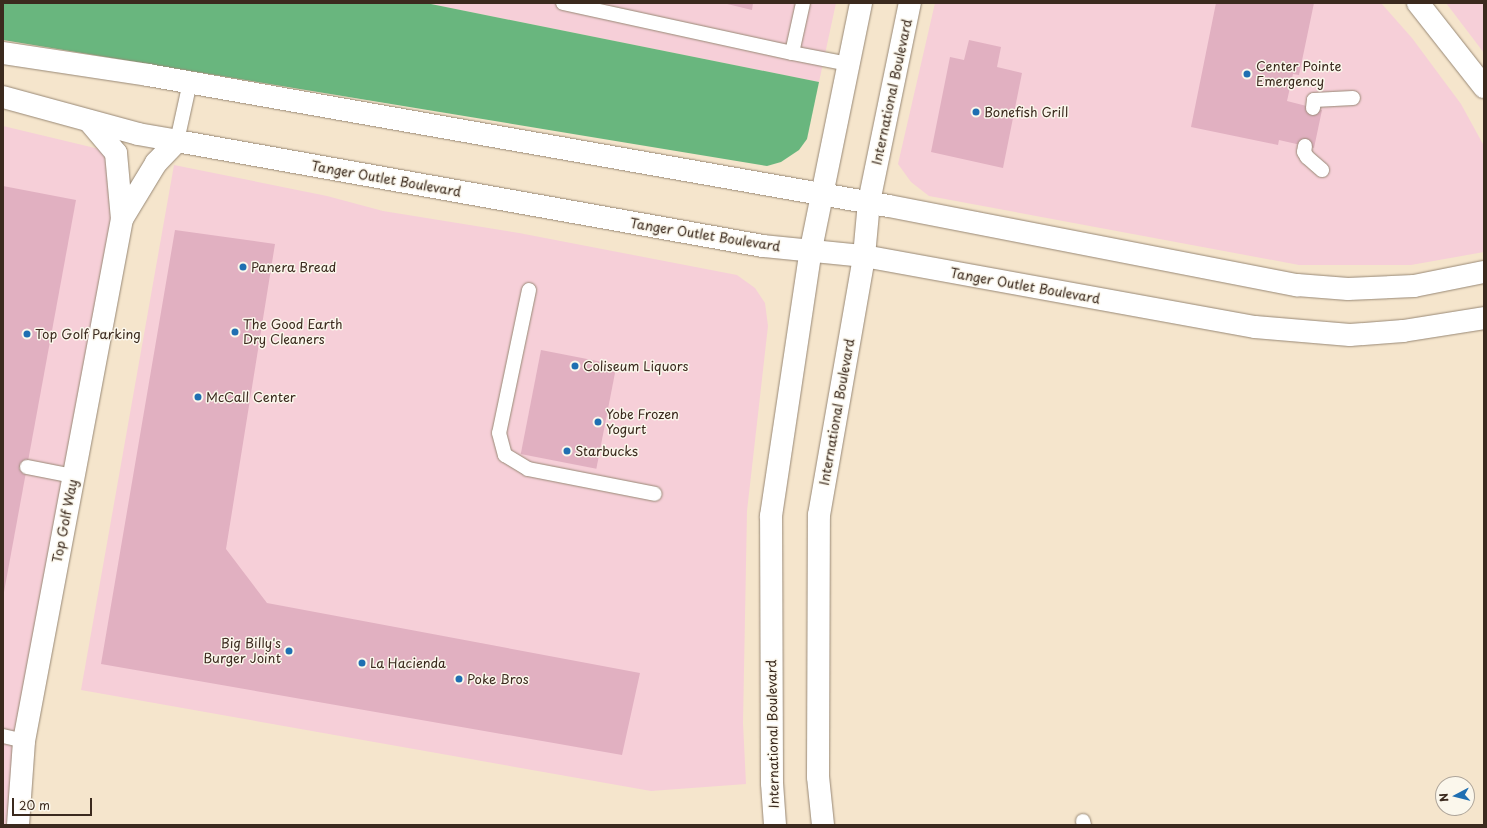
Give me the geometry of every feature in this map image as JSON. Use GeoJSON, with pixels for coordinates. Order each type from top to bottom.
{"type":"FeatureCollection","features":[{"type":"Feature","properties":{"kind":"street","name":"International Boulevard"},"geometry":{"type":"LineString","coordinates":[[775,825],[772,790],[771,516],[811,249],[861,3]]}},
{"type":"Feature","properties":{"kind":"street","name":"International Boulevard"},"geometry":{"type":"LineString","coordinates":[[823,825],[818,777],[819,515],[864,256],[869,202],[910,3]]}},
{"type":"Feature","properties":{"kind":"street"},"geometry":{"type":"LineString","coordinates":[[1418,3],[1484,87]]}},
{"type":"Feature","properties":{"kind":"street"},"geometry":{"type":"LineString","coordinates":[[3,53],[190,82],[822,195],[869,202],[1297,285],[1348,289],[1414,286],[1484,272]]}},
{"type":"Feature","properties":{"kind":"street","name":"Tanger Outlet Boulevard"},"geometry":{"type":"LineString","coordinates":[[3,97],[89,120],[177,141],[755,245],[811,249],[864,256],[1293,332],[1350,335],[1396,332],[1484,318]]}},
{"type":"Feature","properties":{"kind":"street","name":"Top Golf Way"},"geometry":{"type":"LineString","coordinates":[[18,825],[24,741],[122,218],[116,153],[89,120]]}},
{"type":"Feature","properties":{"kind":"street","name":"Top Golf Way"},"geometry":{"type":"LineString","coordinates":[[122,218],[156,163],[177,141]]}},
{"type":"Feature","properties":{"kind":"lane"},"geometry":{"type":"LineString","coordinates":[[563,3],[848,64]]}},
{"type":"Feature","properties":{"kind":"lane"},"geometry":{"type":"LineString","coordinates":[[792,53],[803,3]]}},
{"type":"Feature","properties":{"kind":"lane"},"geometry":{"type":"LineString","coordinates":[[177,141],[190,82]]}},
{"type":"Feature","properties":{"kind":"lane"},"geometry":{"type":"LineString","coordinates":[[1313,108],[1314,100],[1353,98]]}},
{"type":"Feature","properties":{"kind":"lane"},"geometry":{"type":"LineString","coordinates":[[1306,146],[1304,152],[1307,157],[1322,170]]}},
{"type":"Feature","properties":{"kind":"lane"},"geometry":{"type":"LineString","coordinates":[[529,290],[526,296],[499,433],[505,454],[528,469],[655,494]]}},
{"type":"Feature","properties":{"kind":"lane"},"geometry":{"type":"LineString","coordinates":[[27,467],[73,476]]}},
{"type":"Feature","properties":{"kind":"lane"},"geometry":{"type":"LineString","coordinates":[[3,736],[24,741]]}},
{"type":"Feature","properties":{"kind":"shaded area"},"geometry":{"type":"Polygon","coordinates":[[[426,3],[836,3],[819,82],[426,3]]]}},
{"type":"Feature","properties":{"kind":"shaded area"},"geometry":{"type":"Polygon","coordinates":[[[935,3],[1381,3],[1412,38],[1461,104],[1484,146],[1484,252],[1411,265],[1299,265],[929,196],[911,182],[898,164],[935,3]]]}},
{"type":"Feature","properties":{"kind":"shaded area"},"geometry":{"type":"Polygon","coordinates":[[[1446,3],[1484,3],[1484,53],[1446,3]]]}},
{"type":"Feature","properties":{"kind":"shaded area"},"geometry":{"type":"Polygon","coordinates":[[[3,126],[116,153],[122,219],[18,825],[3,825],[3,126]]]}},
{"type":"Feature","properties":{"kind":"shaded area"},"geometry":{"type":"Polygon","coordinates":[[[174,165],[327,196],[383,211],[519,233],[737,275],[755,288],[765,303],[768,326],[747,511],[743,723],[746,784],[651,791],[81,690],[174,165]]]}},
{"type":"Feature","properties":{"kind":"green space"},"geometry":{"type":"Polygon","coordinates":[[[3,3],[426,3],[819,82],[807,139],[799,150],[781,162],[767,166],[3,40],[3,3]]]}},
{"type":"Feature","properties":{"kind":"building"},"geometry":{"type":"Polygon","coordinates":[[[723,3],[753,3],[752,10],[723,3]]]}},
{"type":"Feature","properties":{"kind":"building","name":"Center Pointe Emergency"},"geometry":{"type":"Polygon","coordinates":[[[1216,3],[1314,3],[1299,75],[1293,74],[1287,101],[1322,110],[1314,148],[1279,140],[1278,145],[1191,127],[1216,3]]]}},
{"type":"Feature","properties":{"kind":"building","name":"Bonefish Grill"},"geometry":{"type":"Polygon","coordinates":[[[969,40],[1001,47],[997,67],[1022,73],[1003,168],[931,152],[950,57],[964,60],[969,40]]]}},
{"type":"Feature","properties":{"kind":"building","name":"Top Golf Parking"},"geometry":{"type":"Polygon","coordinates":[[[3,186],[76,200],[4,592],[3,592],[3,186]]]}},
{"type":"Feature","properties":{"kind":"building","name":"McCall Center"},"geometry":{"type":"Polygon","coordinates":[[[175,230],[275,244],[226,549],[267,603],[640,673],[622,755],[101,664],[175,230]]]}},
{"type":"Feature","properties":{"kind":"building"},"geometry":{"type":"Polygon","coordinates":[[[541,350],[617,365],[596,469],[521,454],[541,350]]]}},
{"type":"Feature","properties":{"kind":"place","name":"Center Pointe Emergency"},"geometry":{"type":"Point","coordinates":[1247,74]}},
{"type":"Feature","properties":{"kind":"place","name":"Bonefish Grill"},"geometry":{"type":"Point","coordinates":[976,112]}},
{"type":"Feature","properties":{"kind":"place","name":"Panera Bread"},"geometry":{"type":"Point","coordinates":[243,267]}},
{"type":"Feature","properties":{"kind":"place","name":"The Good Earth Dry Cleaners"},"geometry":{"type":"Point","coordinates":[235,332]}},
{"type":"Feature","properties":{"kind":"place","name":"Top Golf Parking"},"geometry":{"type":"Point","coordinates":[27,334]}},
{"type":"Feature","properties":{"kind":"place","name":"Coliseum Liquors"},"geometry":{"type":"Point","coordinates":[575,366]}},
{"type":"Feature","properties":{"kind":"place","name":"McCall Center"},"geometry":{"type":"Point","coordinates":[198,397]}},
{"type":"Feature","properties":{"kind":"place","name":"Yobe Frozen Yogurt"},"geometry":{"type":"Point","coordinates":[598,422]}},
{"type":"Feature","properties":{"kind":"place","name":"Starbucks"},"geometry":{"type":"Point","coordinates":[567,451]}},
{"type":"Feature","properties":{"kind":"place","name":"Big Billy's Burger Joint"},"geometry":{"type":"Point","coordinates":[289,651]}},
{"type":"Feature","properties":{"kind":"place","name":"La Hacienda"},"geometry":{"type":"Point","coordinates":[362,663]}},
{"type":"Feature","properties":{"kind":"place","name":"Poke Bros"},"geometry":{"type":"Point","coordinates":[459,679]}}]}
